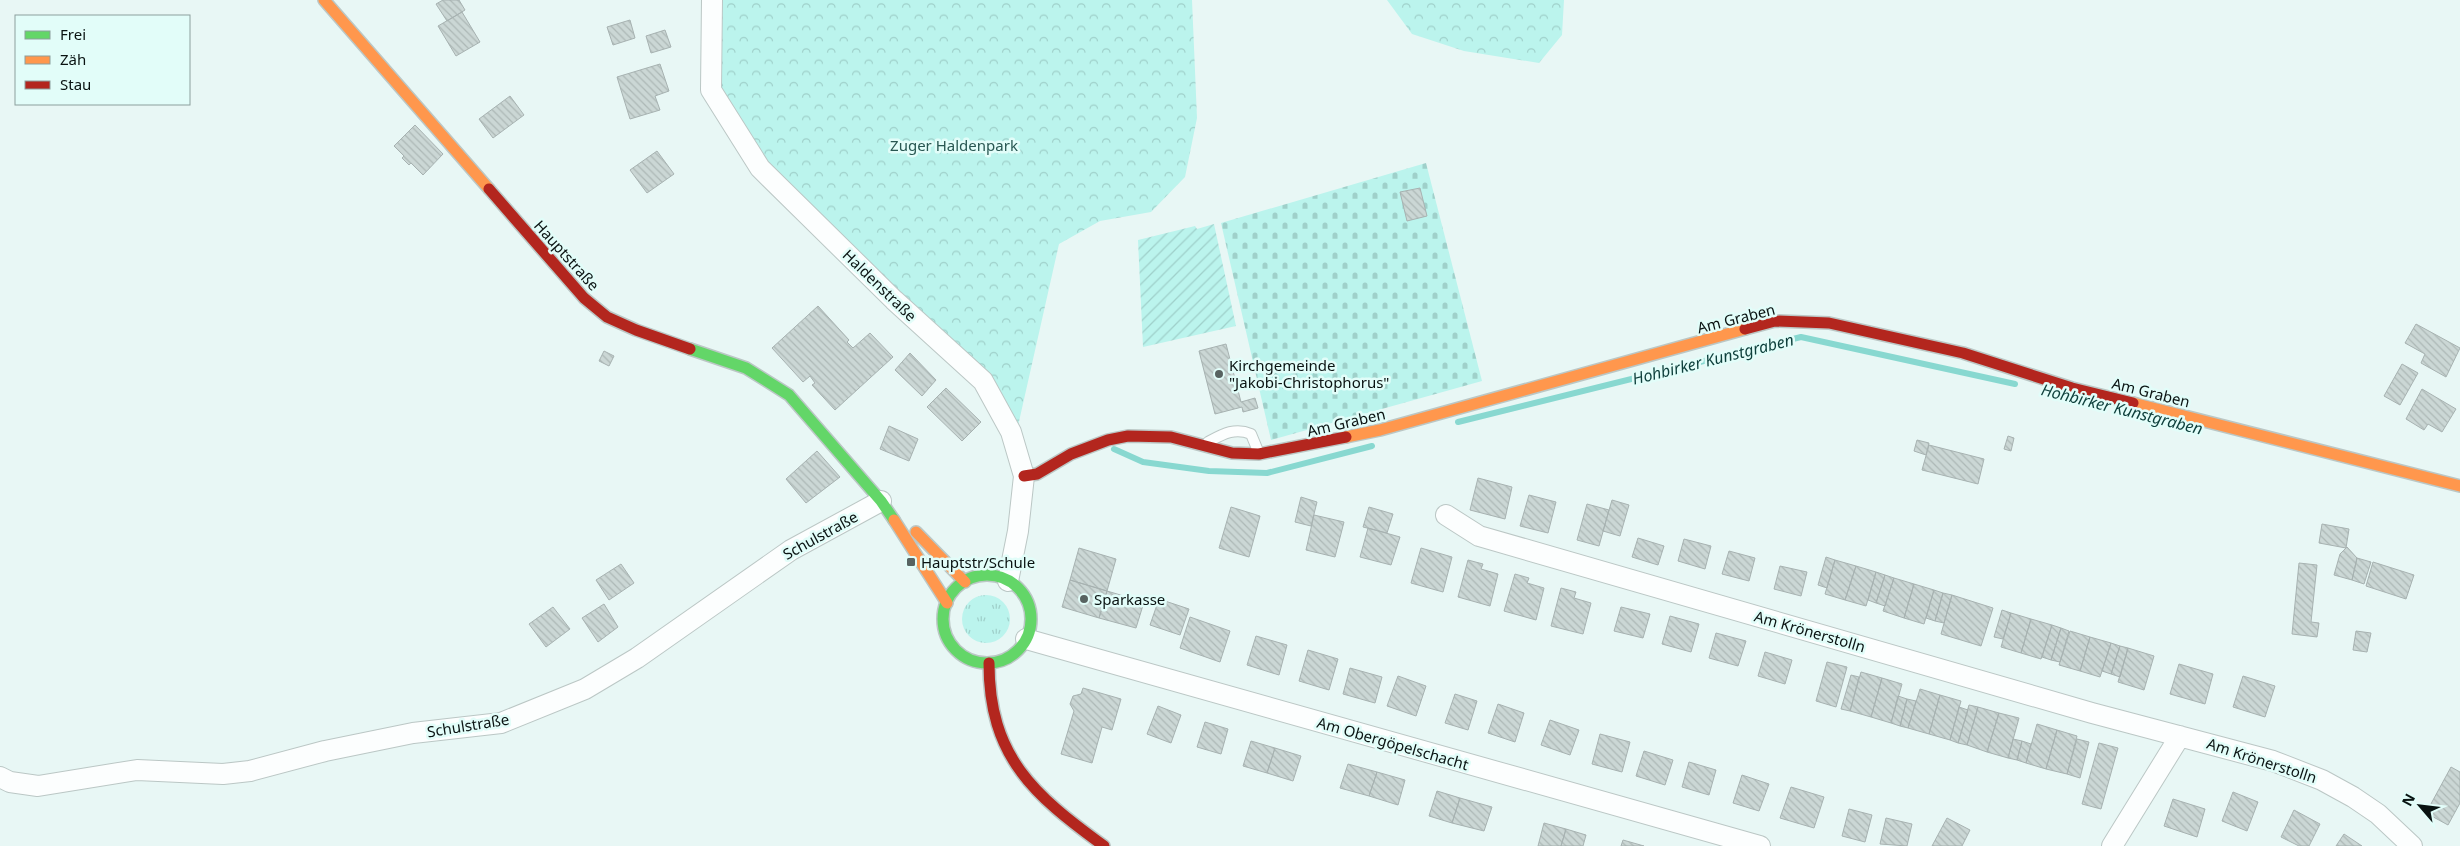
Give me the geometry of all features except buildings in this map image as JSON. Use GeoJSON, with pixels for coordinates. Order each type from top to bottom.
{"type":"FeatureCollection","features":[{"type":"Feature","properties":{"kind":"street","name":"Hauptstraße"},"geometry":{"type":"LineString","coordinates":[[324,0],[584,298],[607,317],[636,330],[746,368],[790,395],[881,501],[919,556],[947,603]]}},
{"type":"Feature","properties":{"kind":"street","name":"Haldenstraße"},"geometry":{"type":"LineString","coordinates":[[712,0],[711,90],[760,168],[894,300],[983,381],[1011,432],[1024,476],[1018,531],[1008,581]]}},
{"type":"Feature","properties":{"kind":"street","name":"Am Graben"},"geometry":{"type":"LineString","coordinates":[[1024,476],[1037,474],[1071,454],[1115,438],[1128,436],[1171,436],[1201,446],[1232,453],[1259,454],[1380,430],[1775,321],[1829,323],[1963,353],[2072,388],[2460,486]]}},
{"type":"Feature","properties":{"kind":"street","name":"Hauptstraße"},"geometry":{"type":"LineString","coordinates":[[881,501],[924,539],[965,582]]}},
{"type":"Feature","properties":{"kind":"street","name":"Schulstraße"},"geometry":{"type":"LineString","coordinates":[[0,777],[10,782],[38,786],[137,770],[223,774],[250,771],[325,750],[413,733],[501,723],[585,689],[637,658],[791,550],[881,501]]}},
{"type":"Feature","properties":{"kind":"street","name":"Am Krönerstolln"},"geometry":{"type":"LineString","coordinates":[[1446,515],[1479,536],[2092,713],[2273,761],[2322,780],[2378,814],[2412,846]]}},
{"type":"Feature","properties":{"kind":"street"},"geometry":{"type":"LineString","coordinates":[[978,576],[988,576],[1008,581],[1022,592],[1030,608],[1031,621],[1026,639],[1020,648],[1009,657],[989,663],[964,657],[950,642],[944,625],[947,603],[955,590],[965,582],[978,576]]}},
{"type":"Feature","properties":{"kind":"street","name":"Am Obergöpelschacht"},"geometry":{"type":"LineString","coordinates":[[1026,639],[1760,846]]}},
{"type":"Feature","properties":{"kind":"street"},"geometry":{"type":"LineString","coordinates":[[989,663],[991,697],[1002,733],[1018,767],[1033,788],[1055,809],[1104,846]]}},
{"type":"Feature","properties":{"kind":"street"},"geometry":{"type":"LineString","coordinates":[[2112,846],[2180,736]]}},
{"type":"Feature","properties":{"kind":"lane"},"geometry":{"type":"LineString","coordinates":[[1201,446],[1224,433],[1243,430],[1251,434],[1259,454]]}},
{"type":"Feature","properties":{"kind":"green space","name":"Zuger Haldenpark"},"geometry":{"type":"Polygon","coordinates":[[[717,0],[1192,0],[1197,118],[1185,177],[1151,212],[1100,221],[1059,244],[1018,426],[900,295],[765,166],[717,87],[717,0]]]}},
{"type":"Feature","properties":{"kind":"green space"},"geometry":{"type":"Polygon","coordinates":[[[1387,0],[1564,0],[1562,35],[1539,63],[1464,51],[1412,34],[1387,0]]]}},
{"type":"Feature","properties":{"kind":"green space"},"geometry":{"type":"Polygon","coordinates":[[[1426,163],[1482,381],[1271,440],[1221,223],[1426,163]]]}},
{"type":"Feature","properties":{"kind":"green space"},"geometry":{"type":"Polygon","coordinates":[[[1214,224],[1236,326],[1143,347],[1138,240],[1195,226],[1197,229],[1214,224]]]}},
{"type":"Feature","properties":{"kind":"green space"},"geometry":{"type":"Polygon","coordinates":[[[986,595],[995,597],[1003,602],[1008,610],[1010,619],[1008,628],[1003,636],[995,641],[986,643],[977,641],[969,636],[964,628],[962,619],[964,610],[969,602],[977,597],[986,595]]]}},
{"type":"Feature","properties":{"kind":"waterway","name":"Hohbirker Kunstgraben"},"geometry":{"type":"LineString","coordinates":[[1458,422],[1801,337],[2015,384]]}},
{"type":"Feature","properties":{"kind":"waterway","name":"Hohbirker Kunstgraben"},"geometry":{"type":"LineString","coordinates":[[1114,449],[1143,462],[1209,471],[1267,473],[1372,446]]}},
{"type":"Feature","properties":{"kind":"traffic: fast"},"geometry":{"type":"LineString","coordinates":[[690,349],[746,368],[789,395],[881,501],[894,520]]}},
{"type":"Feature","properties":{"kind":"traffic: fast"},"geometry":{"type":"LineString","coordinates":[[987,575],[1004,579],[1018,588],[1027,602],[1031,619],[1027,636],[1018,650],[1004,659],[987,663],[970,659],[956,650],[947,636],[943,619],[947,602],[956,588],[970,579],[987,575]]}},
{"type":"Feature","properties":{"kind":"traffic: slow"},"geometry":{"type":"LineString","coordinates":[[324,0],[489,189]]}},
{"type":"Feature","properties":{"kind":"traffic: slow"},"geometry":{"type":"LineString","coordinates":[[1346,437],[1380,430],[1745,329]]}},
{"type":"Feature","properties":{"kind":"traffic: slow"},"geometry":{"type":"LineString","coordinates":[[2133,403],[2460,486]]}},
{"type":"Feature","properties":{"kind":"traffic: slow"},"geometry":{"type":"LineString","coordinates":[[894,520],[947,603]]}},
{"type":"Feature","properties":{"kind":"traffic: slow"},"geometry":{"type":"LineString","coordinates":[[916,532],[965,582]]}},
{"type":"Feature","properties":{"kind":"traffic: jam"},"geometry":{"type":"LineString","coordinates":[[489,189],[584,298],[607,317],[636,330],[690,349]]}},
{"type":"Feature","properties":{"kind":"traffic: jam"},"geometry":{"type":"LineString","coordinates":[[1745,329],[1775,321],[1829,323],[1963,353],[2072,388],[2133,403]]}},
{"type":"Feature","properties":{"kind":"traffic: jam"},"geometry":{"type":"LineString","coordinates":[[1024,476],[1037,474],[1071,454],[1108,440],[1128,436],[1171,437],[1232,453],[1259,454],[1346,437]]}},
{"type":"Feature","properties":{"kind":"traffic: jam"},"geometry":{"type":"LineString","coordinates":[[989,663],[991,696],[997,724],[1007,749],[1020,771],[1056,809],[1104,846]]}},
{"type":"Feature","properties":{"kind":"place","name":"Kirchgemeinde \"Jakobi-Christophorus\""},"geometry":{"type":"Point","coordinates":[1219,374]}},
{"type":"Feature","properties":{"kind":"place","name":"Hauptstr/Schule"},"geometry":{"type":"Point","coordinates":[911,562]}},
{"type":"Feature","properties":{"kind":"place","name":"Sparkasse"},"geometry":{"type":"Point","coordinates":[1084,599]}}]}
